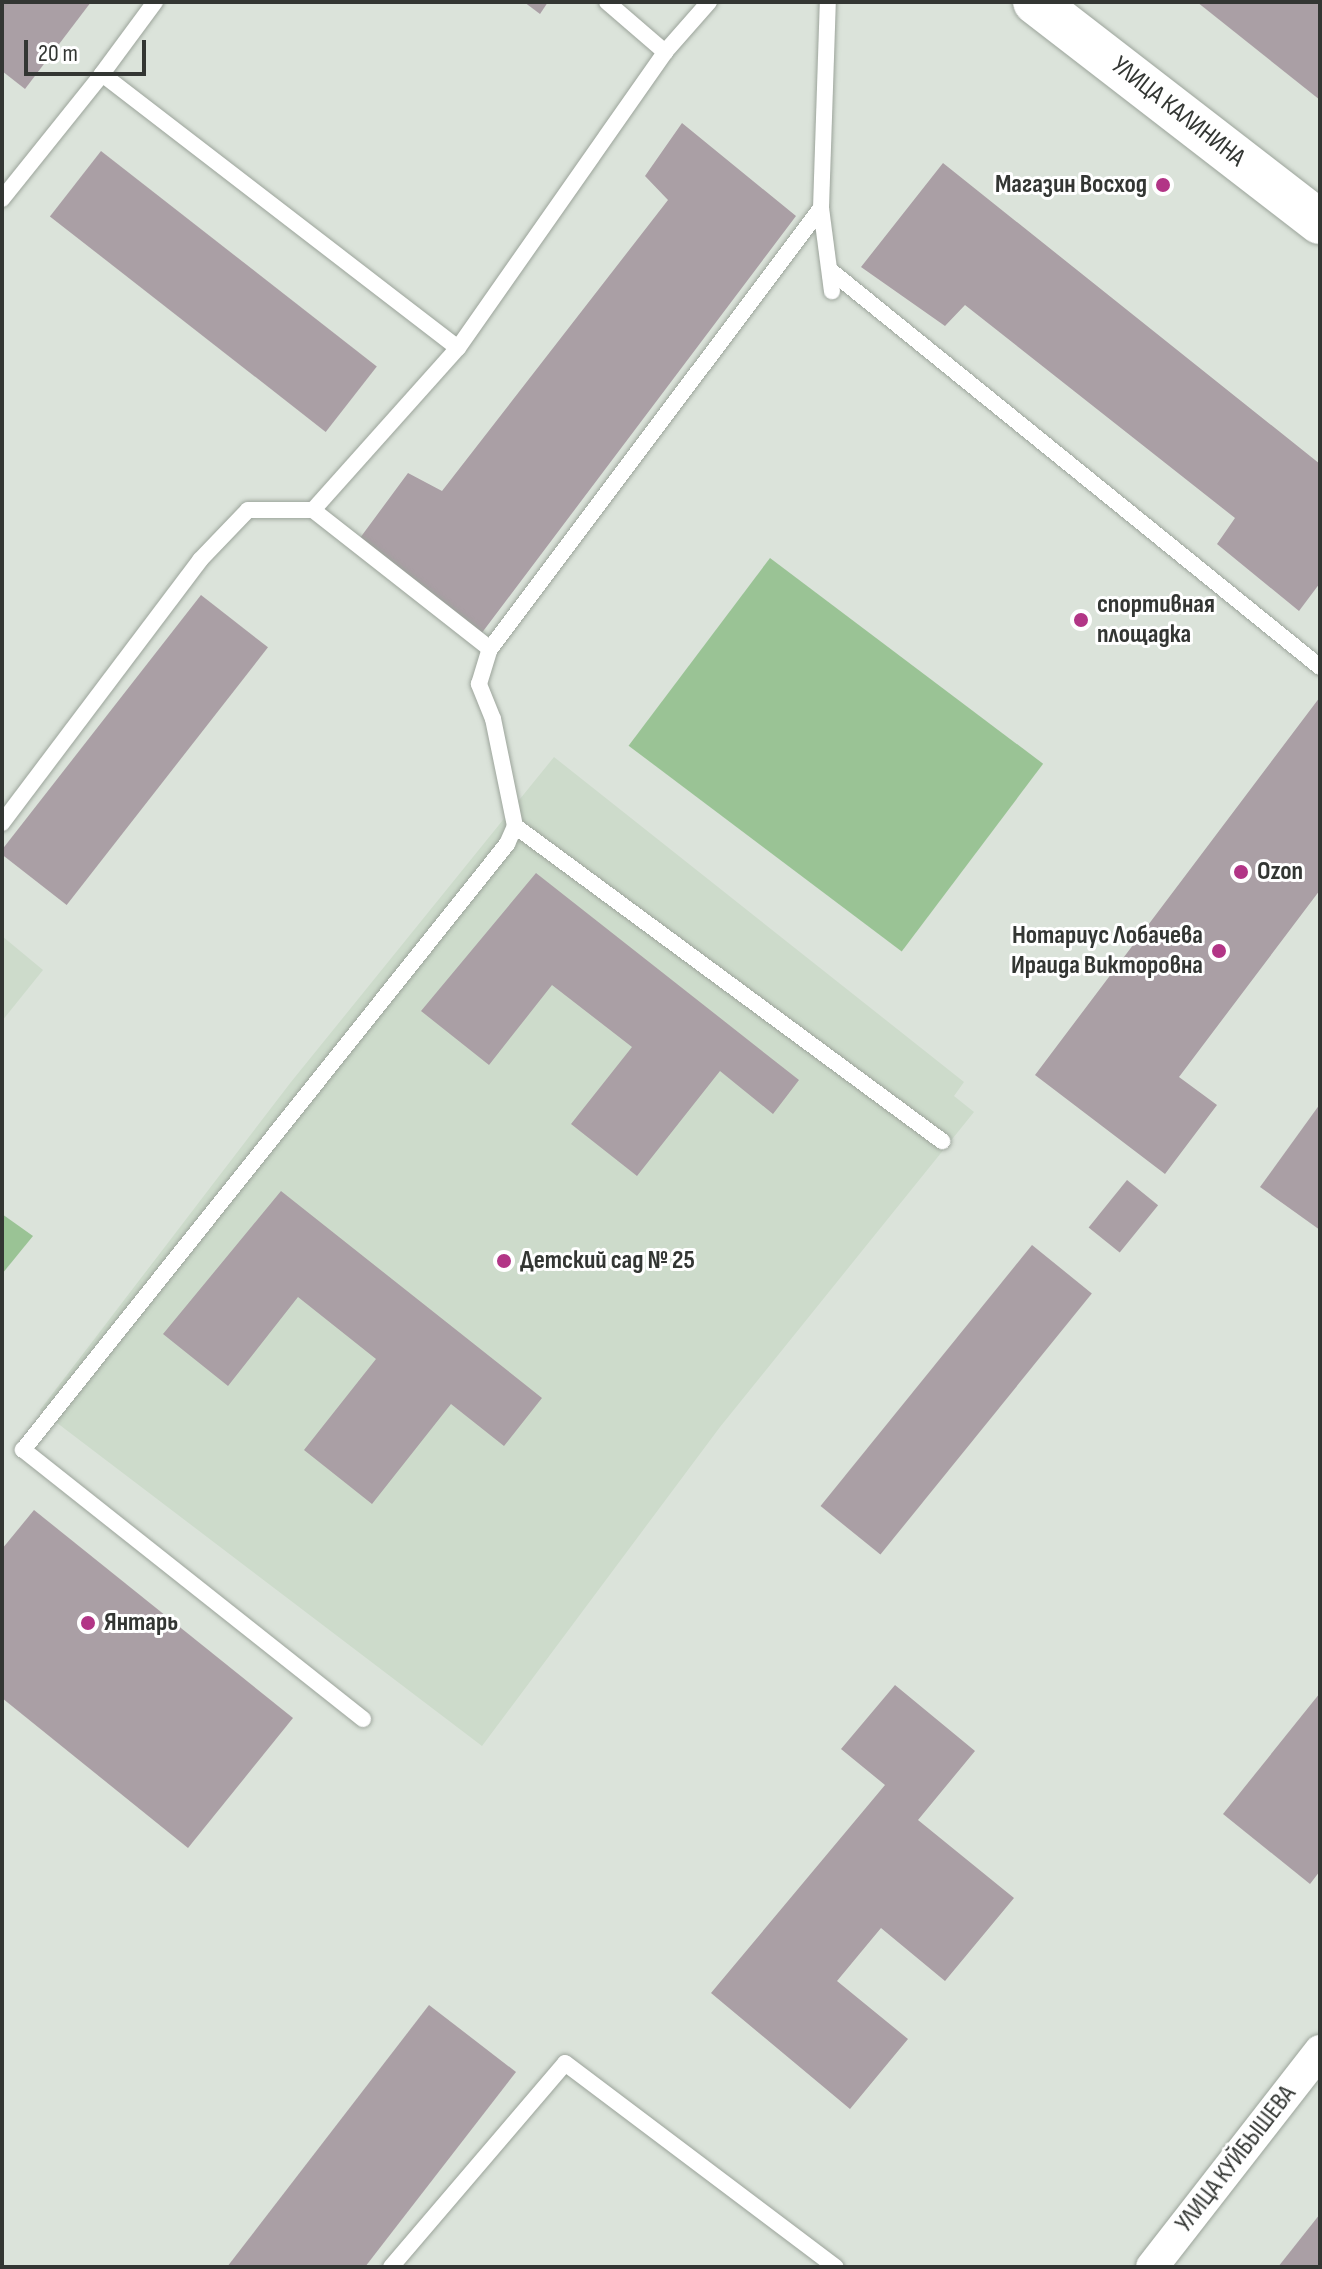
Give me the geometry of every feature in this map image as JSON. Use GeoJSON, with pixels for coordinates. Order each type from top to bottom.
{"type":"FeatureCollection","features":[{"type":"Feature","properties":{"kind":"main road","name":"УЛИЦА КАЛИНИНА"},"geometry":{"type":"LineString","coordinates":[[1035,2],[1320,222]]}},
{"type":"Feature","properties":{"kind":"street","name":"УЛИЦА КУЙБЫШЕВА"},"geometry":{"type":"LineString","coordinates":[[1152,2267],[1320,2051]]}},
{"type":"Feature","properties":{"kind":"lane"},"geometry":{"type":"LineString","coordinates":[[2,199],[155,2]]}},
{"type":"Feature","properties":{"kind":"lane"},"geometry":{"type":"LineString","coordinates":[[607,2],[665,52]]}},
{"type":"Feature","properties":{"kind":"lane"},"geometry":{"type":"LineString","coordinates":[[313,510],[458,348],[665,52],[709,2]]}},
{"type":"Feature","properties":{"kind":"lane"},"geometry":{"type":"LineString","coordinates":[[828,2],[821,208],[832,291]]}},
{"type":"Feature","properties":{"kind":"lane"},"geometry":{"type":"LineString","coordinates":[[102,74],[458,348]]}},
{"type":"Feature","properties":{"kind":"lane"},"geometry":{"type":"LineString","coordinates":[[363,1719],[23,1450],[507,844],[515,826],[493,719],[479,684],[490,649],[821,208]]}},
{"type":"Feature","properties":{"kind":"lane"},"geometry":{"type":"LineString","coordinates":[[831,271],[1320,667]]}},
{"type":"Feature","properties":{"kind":"lane"},"geometry":{"type":"LineString","coordinates":[[2,823],[200,560],[248,510],[313,510],[490,649]]}},
{"type":"Feature","properties":{"kind":"lane"},"geometry":{"type":"LineString","coordinates":[[515,826],[942,1141]]}},
{"type":"Feature","properties":{"kind":"lane"},"geometry":{"type":"LineString","coordinates":[[391,2267],[565,2063],[836,2267]]}},
{"type":"Feature","properties":{"kind":"shaded area","name":"Детский сад № 25"},"geometry":{"type":"Polygon","coordinates":[[[554,757],[964,1082],[954,1096],[974,1112],[720,1427],[482,1746],[40,1410],[291,1082],[554,757]]]}},
{"type":"Feature","properties":{"kind":"shaded area"},"geometry":{"type":"Polygon","coordinates":[[[2,936],[43,970],[2,1021],[2,936]]]}},
{"type":"Feature","properties":{"kind":"green space"},"geometry":{"type":"Polygon","coordinates":[[[770,558],[1043,764],[902,952],[629,746],[770,558]]]}},
{"type":"Feature","properties":{"kind":"green space"},"geometry":{"type":"Polygon","coordinates":[[[2,1214],[33,1236],[2,1274],[2,1214]]]}},
{"type":"Feature","properties":{"kind":"building"},"geometry":{"type":"Polygon","coordinates":[[[2,2],[91,2],[25,89],[2,71],[2,2]]]}},
{"type":"Feature","properties":{"kind":"building"},"geometry":{"type":"Polygon","coordinates":[[[524,2],[548,2],[540,14],[524,2]]]}},
{"type":"Feature","properties":{"kind":"building"},"geometry":{"type":"Polygon","coordinates":[[[1197,2],[1320,2],[1320,100],[1197,2]]]}},
{"type":"Feature","properties":{"kind":"building"},"geometry":{"type":"Polygon","coordinates":[[[682,123],[796,216],[481,634],[360,538],[408,473],[442,491],[668,200],[645,176],[682,123]]]}},
{"type":"Feature","properties":{"kind":"building"},"geometry":{"type":"Polygon","coordinates":[[[101,151],[377,366],[326,432],[50,216],[101,151]]]}},
{"type":"Feature","properties":{"kind":"building"},"geometry":{"type":"Polygon","coordinates":[[[943,163],[1320,464],[1320,583],[1299,611],[1217,544],[1235,518],[965,305],[945,326],[861,267],[943,163]]]}},
{"type":"Feature","properties":{"kind":"building"},"geometry":{"type":"Polygon","coordinates":[[[201,595],[268,647],[67,905],[2,854],[2,850],[201,595]]]}},
{"type":"Feature","properties":{"kind":"building"},"geometry":{"type":"Polygon","coordinates":[[[1320,697],[1320,890],[1179,1077],[1217,1105],[1165,1174],[1035,1075],[1320,697]]]}},
{"type":"Feature","properties":{"kind":"building"},"geometry":{"type":"Polygon","coordinates":[[[536,873],[799,1080],[773,1114],[720,1071],[637,1176],[571,1124],[632,1047],[552,985],[489,1065],[421,1011],[536,873]]]}},
{"type":"Feature","properties":{"kind":"building"},"geometry":{"type":"Polygon","coordinates":[[[1320,1104],[1320,1230],[1260,1187],[1320,1104]]]}},
{"type":"Feature","properties":{"kind":"building"},"geometry":{"type":"Polygon","coordinates":[[[1127,1180],[1158,1205],[1120,1253],[1089,1227],[1127,1180]]]}},
{"type":"Feature","properties":{"kind":"building"},"geometry":{"type":"Polygon","coordinates":[[[281,1191],[542,1398],[504,1446],[451,1404],[372,1504],[304,1450],[376,1359],[298,1297],[228,1386],[163,1334],[281,1191]]]}},
{"type":"Feature","properties":{"kind":"building"},"geometry":{"type":"Polygon","coordinates":[[[1032,1245],[1092,1293],[880,1555],[821,1506],[1032,1245]]]}},
{"type":"Feature","properties":{"kind":"building","name":"Янтарь"},"geometry":{"type":"Polygon","coordinates":[[[34,1510],[293,1718],[188,1848],[2,1698],[2,1549],[34,1510]]]}},
{"type":"Feature","properties":{"kind":"building"},"geometry":{"type":"Polygon","coordinates":[[[895,1685],[975,1751],[918,1820],[1014,1898],[945,1981],[881,1928],[837,1981],[908,2039],[850,2109],[711,1993],[885,1785],[841,1749],[895,1685]]]}},
{"type":"Feature","properties":{"kind":"building"},"geometry":{"type":"Polygon","coordinates":[[[1320,1693],[1320,1871],[1310,1884],[1223,1814],[1320,1693]]]}},
{"type":"Feature","properties":{"kind":"building"},"geometry":{"type":"Polygon","coordinates":[[[429,2005],[516,2072],[365,2267],[227,2267],[429,2005]]]}},
{"type":"Feature","properties":{"kind":"building"},"geometry":{"type":"Polygon","coordinates":[[[1320,2214],[1320,2267],[1278,2267],[1320,2214]]]}},
{"type":"Feature","properties":{"kind":"place","name":"Магазин Восход"},"geometry":{"type":"Point","coordinates":[1163,185]}},
{"type":"Feature","properties":{"kind":"place","name":"спортивная площадка"},"geometry":{"type":"Point","coordinates":[1081,620]}},
{"type":"Feature","properties":{"kind":"place","name":"Ozon"},"geometry":{"type":"Point","coordinates":[1241,872]}},
{"type":"Feature","properties":{"kind":"place","name":"Нотариус Лобачева Ираида Викторовна"},"geometry":{"type":"Point","coordinates":[1219,951]}},
{"type":"Feature","properties":{"kind":"place","name":"Детский сад № 25"},"geometry":{"type":"Point","coordinates":[504,1261]}},
{"type":"Feature","properties":{"kind":"place","name":"Янтарь"},"geometry":{"type":"Point","coordinates":[88,1623]}}]}
